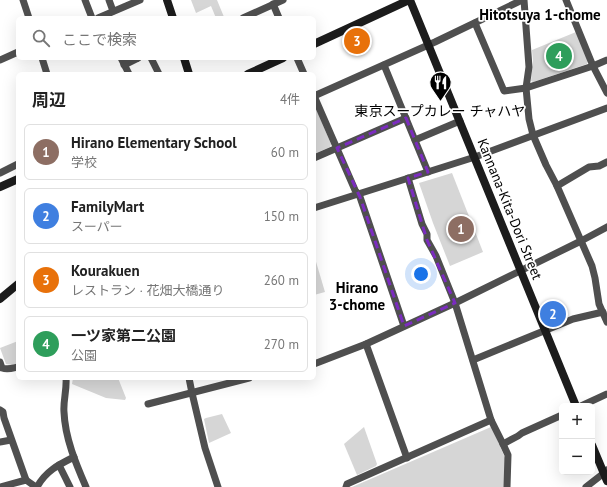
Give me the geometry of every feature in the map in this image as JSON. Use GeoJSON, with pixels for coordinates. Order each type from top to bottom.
{"type":"FeatureCollection","features":[{"type":"Feature","properties":{"kind":"street"},"geometry":{"type":"LineString","coordinates":[[23,0],[28,16]]}},
{"type":"Feature","properties":{"kind":"street"},"geometry":{"type":"LineString","coordinates":[[85,0],[91,16]]}},
{"type":"Feature","properties":{"kind":"street"},"geometry":{"type":"LineString","coordinates":[[109,0],[113,11]]}},
{"type":"Feature","properties":{"kind":"street"},"geometry":{"type":"LineString","coordinates":[[103,16],[140,0]]}},
{"type":"Feature","properties":{"kind":"street"},"geometry":{"type":"LineString","coordinates":[[167,0],[171,16]]}},
{"type":"Feature","properties":{"kind":"street"},"geometry":{"type":"LineString","coordinates":[[247,16],[283,0]]}},
{"type":"Feature","properties":{"kind":"street"},"geometry":{"type":"LineString","coordinates":[[316,43],[410,0]]}},
{"type":"Feature","properties":{"kind":"street","name":"Kannana-Kita-Dori Street"},"geometry":{"type":"LineString","coordinates":[[410,0],[575,403]]}},
{"type":"Feature","properties":{"kind":"street"},"geometry":{"type":"LineString","coordinates":[[316,95],[429,45],[523,0],[529,67],[526,88],[529,119],[533,135],[592,266],[599,304],[607,322]]}},
{"type":"Feature","properties":{"kind":"street"},"geometry":{"type":"LineString","coordinates":[[566,0],[593,66],[607,93]]}},
{"type":"Feature","properties":{"kind":"street"},"geometry":{"type":"LineString","coordinates":[[273,4],[278,16]]}},
{"type":"Feature","properties":{"kind":"street"},"geometry":{"type":"LineString","coordinates":[[474,23],[504,91],[526,88],[607,60]]}},
{"type":"Feature","properties":{"kind":"street"},"geometry":{"type":"LineString","coordinates":[[0,60],[16,53]]}},
{"type":"Feature","properties":{"kind":"street"},"geometry":{"type":"LineString","coordinates":[[43,60],[46,72]]}},
{"type":"Feature","properties":{"kind":"street"},"geometry":{"type":"LineString","coordinates":[[152,60],[158,72]]}},
{"type":"Feature","properties":{"kind":"street"},"geometry":{"type":"LineString","coordinates":[[185,60],[188,72]]}},
{"type":"Feature","properties":{"kind":"street"},"geometry":{"type":"LineString","coordinates":[[252,72],[278,60]]}},
{"type":"Feature","properties":{"kind":"street"},"geometry":{"type":"LineString","coordinates":[[298,60],[303,72]]}},
{"type":"Feature","properties":{"kind":"street"},"geometry":{"type":"LineString","coordinates":[[123,61],[128,72]]}},
{"type":"Feature","properties":{"kind":"street"},"geometry":{"type":"LineString","coordinates":[[384,65],[428,172]]}},
{"type":"Feature","properties":{"kind":"street"},"geometry":{"type":"LineString","coordinates":[[316,101],[358,194],[404,326]]}},
{"type":"Feature","properties":{"kind":"street"},"geometry":{"type":"LineString","coordinates":[[316,207],[474,157],[607,108]]}},
{"type":"Feature","properties":{"kind":"street"},"geometry":{"type":"LineString","coordinates":[[316,157],[406,118]]}},
{"type":"Feature","properties":{"kind":"street"},"geometry":{"type":"LineString","coordinates":[[415,140],[460,121]]}},
{"type":"Feature","properties":{"kind":"street"},"geometry":{"type":"LineString","coordinates":[[557,186],[589,167],[599,166],[607,162]]}},
{"type":"Feature","properties":{"kind":"street"},"geometry":{"type":"LineString","coordinates":[[0,173],[16,165]]}},
{"type":"Feature","properties":{"kind":"street"},"geometry":{"type":"LineString","coordinates":[[408,178],[422,224],[427,234],[427,240],[436,256],[455,303],[491,420],[508,455],[506,487]]}},
{"type":"Feature","properties":{"kind":"street"},"geometry":{"type":"LineString","coordinates":[[0,187],[16,180]]}},
{"type":"Feature","properties":{"kind":"street"},"geometry":{"type":"LineString","coordinates":[[316,363],[366,344],[455,303],[607,227]]}},
{"type":"Feature","properties":{"kind":"street"},"geometry":{"type":"LineString","coordinates":[[0,299],[16,286]]}},
{"type":"Feature","properties":{"kind":"street"},"geometry":{"type":"LineString","coordinates":[[473,360],[545,330],[573,320],[603,312]]}},
{"type":"Feature","properties":{"kind":"street"},"geometry":{"type":"LineString","coordinates":[[366,344],[407,458]]}},
{"type":"Feature","properties":{"kind":"street"},"geometry":{"type":"LineString","coordinates":[[0,362],[2,368],[4,369],[16,368]]}},
{"type":"Feature","properties":{"kind":"street"},"geometry":{"type":"LineString","coordinates":[[66,380],[64,401],[65,428],[74,457],[86,487]]}},
{"type":"Feature","properties":{"kind":"street"},"geometry":{"type":"LineString","coordinates":[[189,380],[205,448],[218,487]]}},
{"type":"Feature","properties":{"kind":"street"},"geometry":{"type":"LineString","coordinates":[[148,404],[241,380]]}},
{"type":"Feature","properties":{"kind":"street"},"geometry":{"type":"LineString","coordinates":[[588,403],[607,394]]}},
{"type":"Feature","properties":{"kind":"street"},"geometry":{"type":"LineString","coordinates":[[0,410],[3,412],[11,440],[26,480],[36,487],[48,472],[74,457]]}},
{"type":"Feature","properties":{"kind":"street"},"geometry":{"type":"LineString","coordinates":[[503,444],[522,433],[559,416]]}},
{"type":"Feature","properties":{"kind":"street"},"geometry":{"type":"LineString","coordinates":[[346,487],[347,484],[491,420]]}},
{"type":"Feature","properties":{"kind":"street"},"geometry":{"type":"LineString","coordinates":[[0,442],[11,440]]}},
{"type":"Feature","properties":{"kind":"street"},"geometry":{"type":"LineString","coordinates":[[586,487],[606,475],[595,451]]}},
{"type":"Feature","properties":{"kind":"street"},"geometry":{"type":"LineString","coordinates":[[60,465],[70,487]]}},
{"type":"Feature","properties":{"kind":"street"},"geometry":{"type":"LineString","coordinates":[[0,487],[26,480]]}},
{"type":"Feature","properties":{"kind":"highlighted area"},"geometry":{"type":"Polygon","coordinates":[[[406,118],[428,172],[408,178],[427,240],[455,303],[404,326],[360,197],[337,148],[406,118]]]}},
{"type":"Feature","properties":{"kind":"shaded area"},"geometry":{"type":"Polygon","coordinates":[[[191,0],[217,0],[224,16],[215,16],[211,6],[196,13],[191,0]]]}},
{"type":"Feature","properties":{"kind":"shaded area"},"geometry":{"type":"Polygon","coordinates":[[[576,32],[588,61],[587,64],[533,82],[531,81],[533,62],[532,50],[576,32]]]}},
{"type":"Feature","properties":{"kind":"shaded area"},"geometry":{"type":"Polygon","coordinates":[[[316,109],[331,144],[330,147],[316,153],[316,109]]]}},
{"type":"Feature","properties":{"kind":"shaded area"},"geometry":{"type":"Polygon","coordinates":[[[452,173],[483,252],[450,266],[419,183],[452,173]]]}},
{"type":"Feature","properties":{"kind":"shaded area"},"geometry":{"type":"Polygon","coordinates":[[[316,262],[325,292],[316,294],[316,262]]]}},
{"type":"Feature","properties":{"kind":"shaded area"},"geometry":{"type":"Polygon","coordinates":[[[16,342],[16,364],[6,364],[0,348],[16,342]]]}},
{"type":"Feature","properties":{"kind":"shaded area"},"geometry":{"type":"Polygon","coordinates":[[[73,380],[119,380],[126,398],[125,400],[106,398],[72,384],[73,380]]]}},
{"type":"Feature","properties":{"kind":"shaded area"},"geometry":{"type":"Polygon","coordinates":[[[222,414],[231,433],[209,443],[204,419],[222,414]]]}},
{"type":"Feature","properties":{"kind":"shaded area"},"geometry":{"type":"Polygon","coordinates":[[[364,427],[377,464],[376,466],[357,475],[344,444],[364,427]]]}},
{"type":"Feature","properties":{"kind":"shaded area"},"geometry":{"type":"Polygon","coordinates":[[[491,427],[505,458],[504,487],[352,487],[491,427]]]}},
{"type":"Feature","properties":{"kind":"place","name":"Kourakuen"},"geometry":{"type":"Point","coordinates":[357,41]}},
{"type":"Feature","properties":{"kind":"place","name":"一ツ家第二公園"},"geometry":{"type":"Point","coordinates":[559,56]}},
{"type":"Feature","properties":{"kind":"place","name":"東京スープカレー チャハヤ"},"geometry":{"type":"Point","coordinates":[440,102]}},
{"type":"Feature","properties":{"kind":"place","name":"Hirano Elementary School"},"geometry":{"type":"Point","coordinates":[461,229]}},
{"type":"Feature","properties":{"kind":"place","name":"FamilyMart"},"geometry":{"type":"Point","coordinates":[553,314]}},
{"type":"Feature","properties":{"kind":"district","name":"Hitotsuya 1-chome"},"geometry":{"type":"Point","coordinates":[540,14]}},
{"type":"Feature","properties":{"kind":"district","name":"Hirano 3-chome"},"geometry":{"type":"Point","coordinates":[357,296]}}]}
